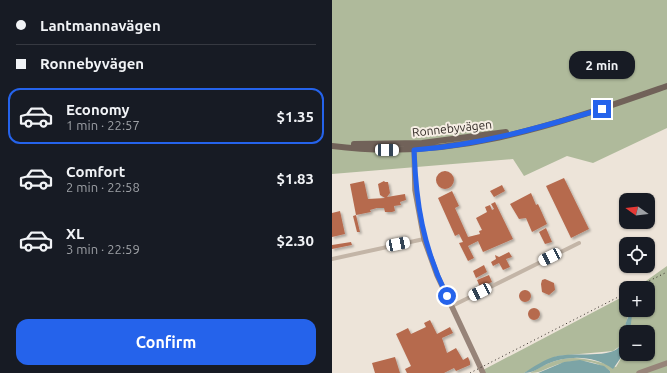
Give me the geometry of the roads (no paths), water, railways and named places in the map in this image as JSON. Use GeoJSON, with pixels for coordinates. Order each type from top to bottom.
{"type":"FeatureCollection","features":[{"type":"Feature","properties":{"kind":"main road","name":"Ronnebyvägen"},"geometry":{"type":"LineString","coordinates":[[332,145],[371,149],[414,150],[468,144],[525,132],[630,100],[667,86]]}},
{"type":"Feature","properties":{"kind":"main road","name":"Ronnebyvägen"},"geometry":{"type":"LineString","coordinates":[[332,145],[414,143],[479,137],[549,125]]}},
{"type":"Feature","properties":{"kind":"street"},"geometry":{"type":"LineString","coordinates":[[414,143],[416,197],[424,239],[437,275],[483,373]]}},
{"type":"Feature","properties":{"kind":"street"},"geometry":{"type":"LineString","coordinates":[[332,259],[424,239]]}},
{"type":"Feature","properties":{"kind":"street"},"geometry":{"type":"LineString","coordinates":[[452,306],[579,243]]}},
{"type":"Feature","properties":{"kind":"street"},"geometry":{"type":"LineString","coordinates":[[639,373],[667,362]]}},
{"type":"Feature","properties":{"kind":"water"},"geometry":{"type":"Polygon","coordinates":[[[632,317],[631,325],[626,325],[628,318],[632,317]]]}},
{"type":"Feature","properties":{"kind":"water"},"geometry":{"type":"Polygon","coordinates":[[[619,347],[619,360],[613,369],[598,361],[572,358],[555,361],[533,371],[524,373],[553,357],[571,354],[605,353],[612,352],[619,347]]]}},
{"type":"Feature","properties":{"kind":"water"},"geometry":{"type":"Polygon","coordinates":[[[580,360],[604,366],[610,371],[610,373],[538,373],[564,362],[580,360]]]}},
{"type":"Feature","properties":{"kind":"railway"},"geometry":{"type":"LineString","coordinates":[[649,281],[667,272]]}},
{"type":"Feature","properties":{"kind":"railway"},"geometry":{"type":"LineString","coordinates":[[470,373],[619,297]]}}]}
